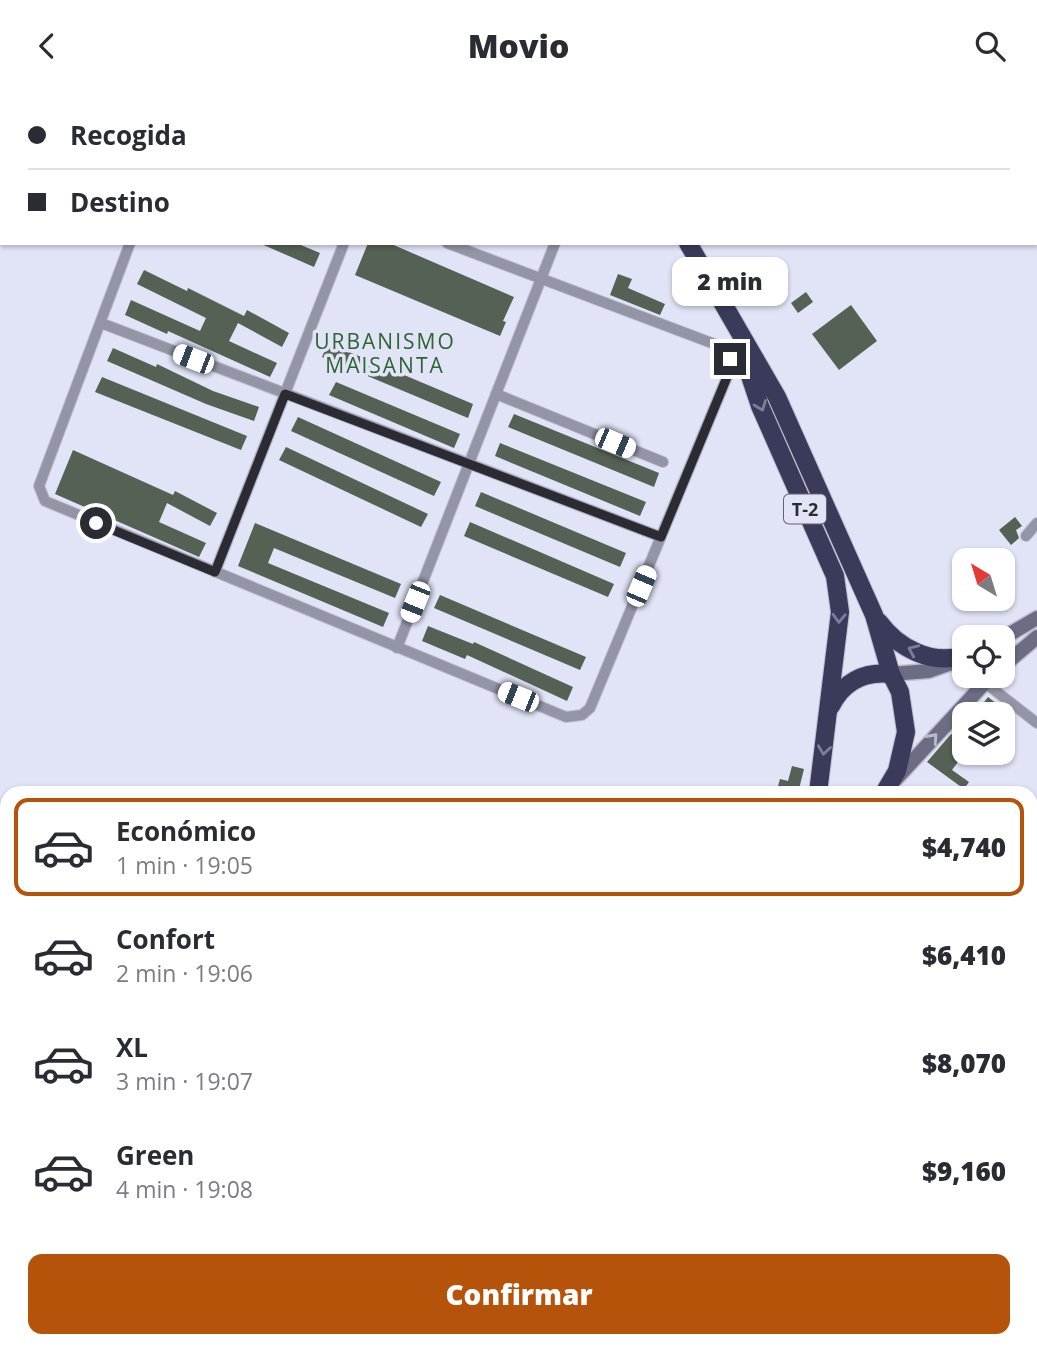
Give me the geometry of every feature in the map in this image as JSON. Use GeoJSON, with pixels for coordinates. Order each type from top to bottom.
{"type":"FeatureCollection","features":[{"type":"Feature","properties":{"kind":"highway","name":"T-2"},"geometry":{"type":"LineString","coordinates":[[689,245],[777,397],[874,615],[891,674],[900,692],[906,732],[903,752],[888,786]]}},
{"type":"Feature","properties":{"kind":"highway","name":"T-2"},"geometry":{"type":"LineString","coordinates":[[731,319],[760,406],[835,576],[840,612],[819,786]]}},
{"type":"Feature","properties":{"kind":"highway","name":"T-2"},"geometry":{"type":"LineString","coordinates":[[874,615],[888,635],[908,650],[932,657],[952,657]]}},
{"type":"Feature","properties":{"kind":"highway"},"geometry":{"type":"LineString","coordinates":[[830,707],[840,691],[855,680],[872,674],[891,674]]}},
{"type":"Feature","properties":{"kind":"main road"},"geometry":{"type":"LineString","coordinates":[[1015,631],[1037,618]]}},
{"type":"Feature","properties":{"kind":"main road"},"geometry":{"type":"LineString","coordinates":[[1015,656],[1037,637]]}},
{"type":"Feature","properties":{"kind":"main road"},"geometry":{"type":"LineString","coordinates":[[891,674],[929,671],[952,662]]}},
{"type":"Feature","properties":{"kind":"main road"},"geometry":{"type":"LineString","coordinates":[[891,786],[980,688]]}},
{"type":"Feature","properties":{"kind":"street"},"geometry":{"type":"LineString","coordinates":[[129,245],[40,486],[41,494],[48,503],[566,717],[582,715],[590,708],[732,365],[717,345],[452,245]]}},
{"type":"Feature","properties":{"kind":"street"},"geometry":{"type":"LineString","coordinates":[[215,572],[343,245]]}},
{"type":"Feature","properties":{"kind":"street"},"geometry":{"type":"LineString","coordinates":[[397,648],[554,245]]}},
{"type":"Feature","properties":{"kind":"street"},"geometry":{"type":"LineString","coordinates":[[101,323],[661,537]]}},
{"type":"Feature","properties":{"kind":"street"},"geometry":{"type":"LineString","coordinates":[[496,394],[663,462]]}},
{"type":"Feature","properties":{"kind":"street"},"geometry":{"type":"LineString","coordinates":[[1026,536],[1037,523]]}},
{"type":"Feature","properties":{"kind":"street"},"geometry":{"type":"LineString","coordinates":[[998,688],[1037,723]]}},
{"type":"Feature","properties":{"kind":"building"},"geometry":{"type":"Polygon","coordinates":[[[264,245],[301,245],[320,253],[314,267],[264,245]]]}},
{"type":"Feature","properties":{"kind":"building"},"geometry":{"type":"Polygon","coordinates":[[[367,245],[394,245],[514,297],[503,321],[506,322],[500,336],[355,275],[367,245]]]}},
{"type":"Feature","properties":{"kind":"building"},"geometry":{"type":"Polygon","coordinates":[[[144,270],[244,316],[247,310],[289,333],[282,347],[238,323],[229,341],[277,363],[270,377],[168,331],[167,334],[125,315],[131,300],[200,331],[206,318],[137,284],[144,270]]]}},
{"type":"Feature","properties":{"kind":"building"},"geometry":{"type":"Polygon","coordinates":[[[618,274],[632,279],[628,288],[665,304],[660,315],[610,295],[618,274]]]}},
{"type":"Feature","properties":{"kind":"building"},"geometry":{"type":"Polygon","coordinates":[[[806,292],[813,302],[798,313],[791,303],[806,292]]]}},
{"type":"Feature","properties":{"kind":"building"},"geometry":{"type":"Polygon","coordinates":[[[851,305],[877,341],[839,370],[812,334],[851,305]]]}},
{"type":"Feature","properties":{"kind":"building"},"geometry":{"type":"Polygon","coordinates":[[[328,343],[473,404],[468,418],[322,357],[328,343]]]}},
{"type":"Feature","properties":{"kind":"building"},"geometry":{"type":"Polygon","coordinates":[[[113,348],[156,367],[157,364],[213,391],[259,407],[254,421],[206,404],[107,361],[113,348]]]}},
{"type":"Feature","properties":{"kind":"building"},"geometry":{"type":"Polygon","coordinates":[[[102,377],[247,436],[241,450],[95,392],[102,377]]]}},
{"type":"Feature","properties":{"kind":"building"},"geometry":{"type":"Polygon","coordinates":[[[336,382],[460,434],[454,448],[329,395],[336,382]]]}},
{"type":"Feature","properties":{"kind":"building"},"geometry":{"type":"Polygon","coordinates":[[[514,414],[659,473],[654,487],[508,427],[514,414]]]}},
{"type":"Feature","properties":{"kind":"building"},"geometry":{"type":"Polygon","coordinates":[[[298,417],[441,482],[434,496],[291,431],[298,417]]]}},
{"type":"Feature","properties":{"kind":"building"},"geometry":{"type":"Polygon","coordinates":[[[500,443],[646,502],[640,516],[495,456],[500,443]]]}},
{"type":"Feature","properties":{"kind":"building"},"geometry":{"type":"Polygon","coordinates":[[[286,447],[428,514],[421,527],[279,460],[286,447]]]}},
{"type":"Feature","properties":{"kind":"building"},"geometry":{"type":"Polygon","coordinates":[[[73,450],[173,495],[175,491],[217,513],[210,526],[167,503],[159,522],[206,543],[199,557],[55,494],[73,450]]]}},
{"type":"Feature","properties":{"kind":"building"},"geometry":{"type":"Polygon","coordinates":[[[481,492],[626,553],[620,567],[475,506],[481,492]]]}},
{"type":"Feature","properties":{"kind":"building"},"geometry":{"type":"Polygon","coordinates":[[[1015,517],[1022,526],[1016,530],[1019,538],[1011,545],[999,530],[1015,517]]]}},
{"type":"Feature","properties":{"kind":"building"},"geometry":{"type":"Polygon","coordinates":[[[470,522],[614,584],[608,597],[464,536],[470,522]]]}},
{"type":"Feature","properties":{"kind":"building"},"geometry":{"type":"Polygon","coordinates":[[[255,523],[401,584],[395,598],[274,548],[268,563],[389,613],[383,627],[238,566],[255,523]]]}},
{"type":"Feature","properties":{"kind":"building"},"geometry":{"type":"Polygon","coordinates":[[[440,595],[586,657],[580,670],[434,608],[440,595]]]}},
{"type":"Feature","properties":{"kind":"building"},"geometry":{"type":"Polygon","coordinates":[[[428,626],[473,644],[474,642],[573,687],[567,701],[467,655],[465,659],[422,641],[428,626]]]}},
{"type":"Feature","properties":{"kind":"building"},"geometry":{"type":"Polygon","coordinates":[[[951,734],[952,765],[956,765],[952,770],[969,782],[966,786],[960,786],[927,762],[951,734]]]}},
{"type":"Feature","properties":{"kind":"building"},"geometry":{"type":"Polygon","coordinates":[[[792,766],[804,769],[800,786],[778,786],[780,779],[788,781],[792,766]]]}},
{"type":"Feature","properties":{"kind":"district","name":"URBANISMO MAISANTA"},"geometry":{"type":"Point","coordinates":[385,353]}},
{"type":"Feature","properties":{"kind":"route"},"geometry":{"type":"LineString","coordinates":[[96,523],[215,572],[285,394],[661,537],[732,365],[730,359]]}}]}
